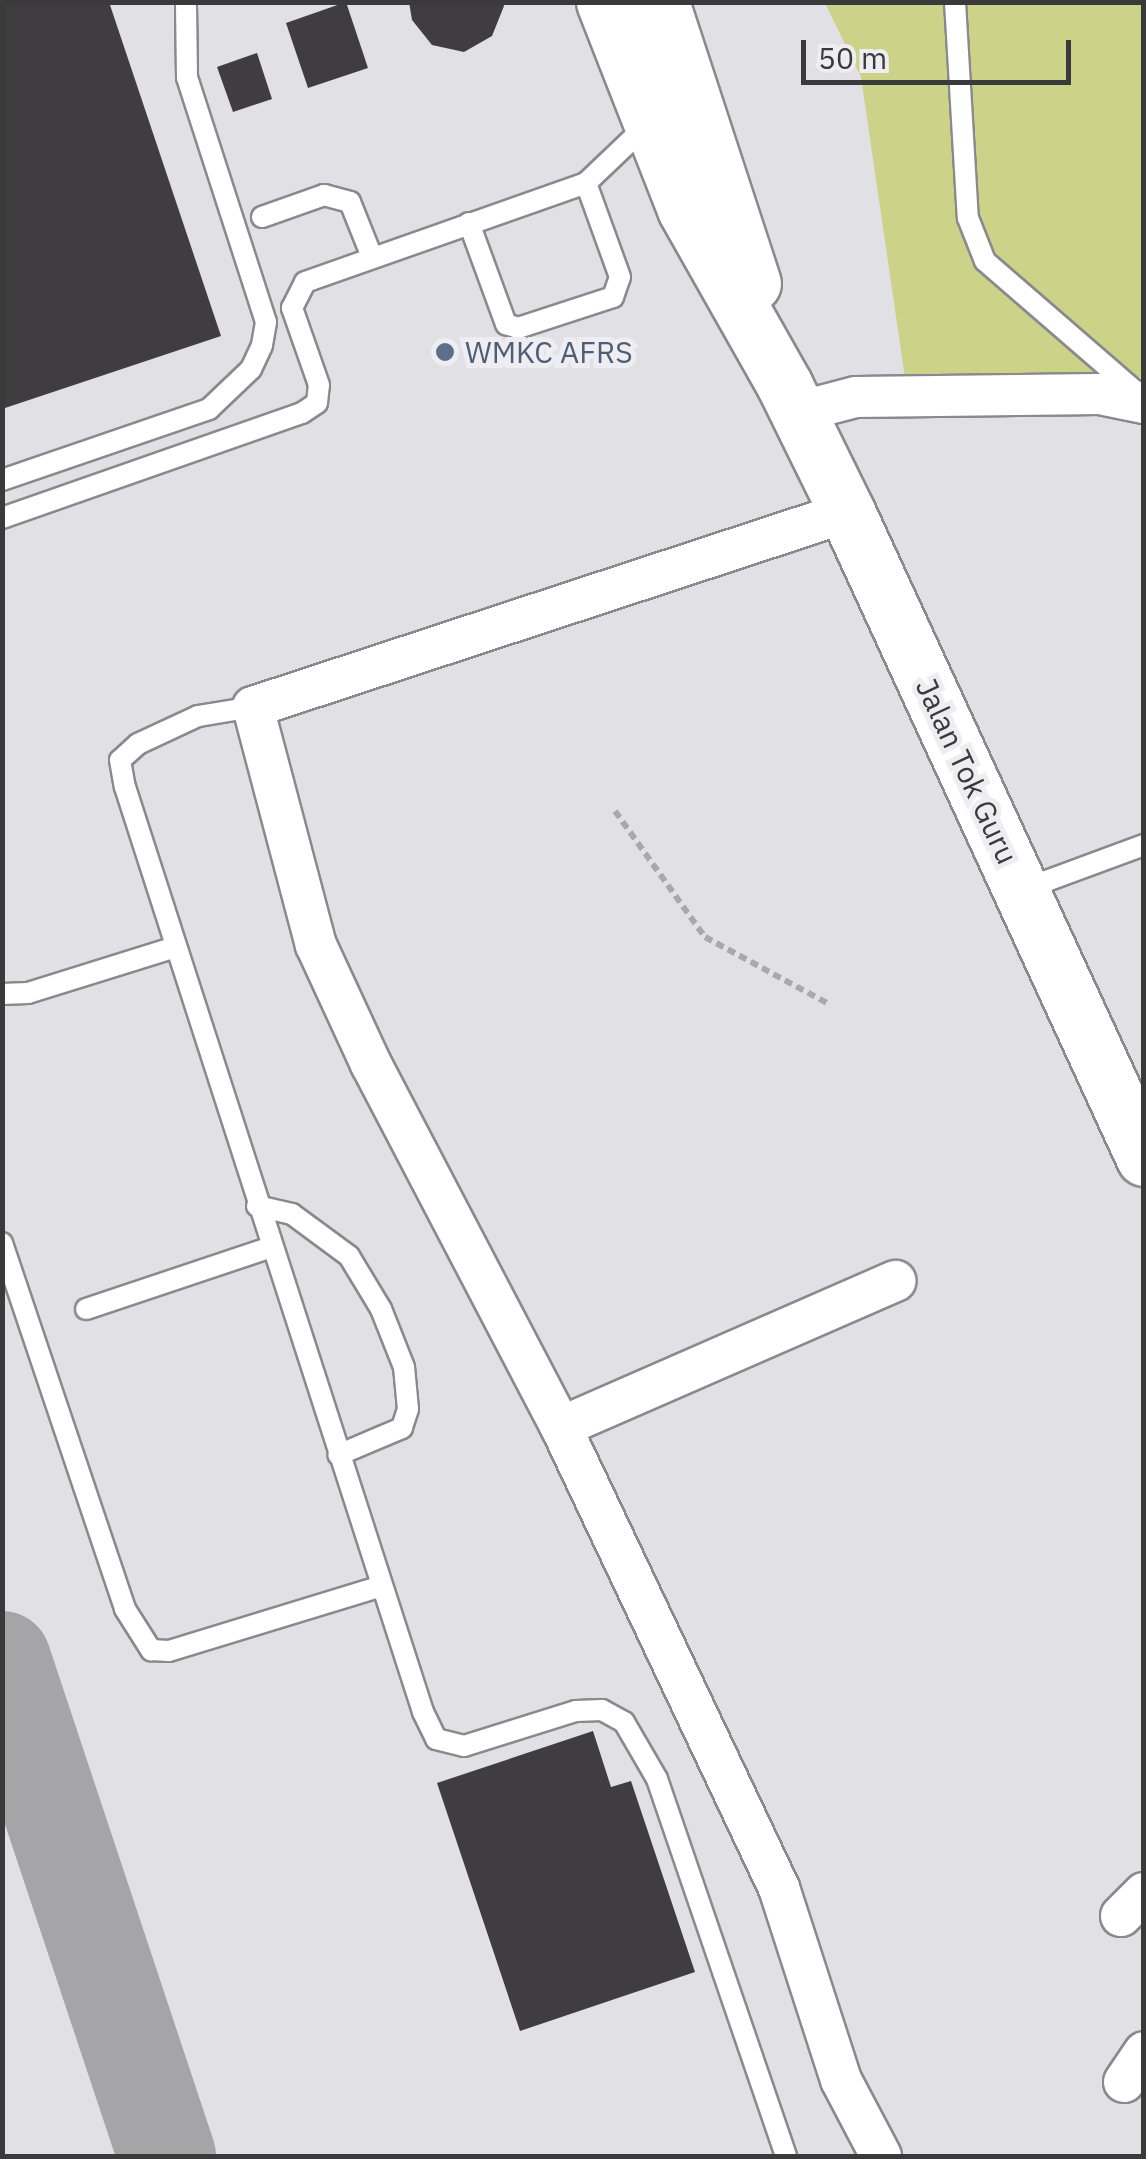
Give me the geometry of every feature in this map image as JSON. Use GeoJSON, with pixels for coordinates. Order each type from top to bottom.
{"type":"FeatureCollection","features":[{"type":"Feature","properties":{"kind":"main road","name":"Jalan Tok Guru"},"geometry":{"type":"LineString","coordinates":[[604,2],[685,209],[792,399],[1144,1158]]}},
{"type":"Feature","properties":{"kind":"main road","name":"Jalan Tok Guru"},"geometry":{"type":"LineString","coordinates":[[660,2],[792,399]]}},
{"type":"Feature","properties":{"kind":"street"},"geometry":{"type":"LineString","coordinates":[[792,399],[1099,394],[1144,401]]}},
{"type":"Feature","properties":{"kind":"street"},"geometry":{"type":"LineString","coordinates":[[846,512],[252,707],[316,945],[371,1064],[561,1427],[779,1888],[841,2080],[881,2156]]}},
{"type":"Feature","properties":{"kind":"street"},"geometry":{"type":"LineString","coordinates":[[561,1427],[895,1281]]}},
{"type":"Feature","properties":{"kind":"lane"},"geometry":{"type":"LineString","coordinates":[[2,480],[208,409],[251,369],[262,345],[266,322],[186,77],[186,2]]}},
{"type":"Feature","properties":{"kind":"lane"},"geometry":{"type":"LineString","coordinates":[[955,2],[968,218],[985,261],[1108,361],[1144,401]]}},
{"type":"Feature","properties":{"kind":"lane"},"geometry":{"type":"LineString","coordinates":[[2,518],[302,413],[316,403],[318,385],[292,296],[305,282],[586,183],[651,122]]}},
{"type":"Feature","properties":{"kind":"lane"},"geometry":{"type":"LineString","coordinates":[[469,223],[506,324],[518,328],[612,297],[620,277],[586,183]]}},
{"type":"Feature","properties":{"kind":"lane"},"geometry":{"type":"LineString","coordinates":[[262,217],[324,195],[350,202],[372,257]]}},
{"type":"Feature","properties":{"kind":"lane"},"geometry":{"type":"LineString","coordinates":[[252,707],[198,716],[138,744],[120,760],[257,1206],[380,1586],[436,1739],[464,1746],[576,1711],[602,1710],[624,1722],[644,1749],[786,2156]]}},
{"type":"Feature","properties":{"kind":"lane"},"geometry":{"type":"LineString","coordinates":[[1023,890],[1144,845]]}},
{"type":"Feature","properties":{"kind":"lane"},"geometry":{"type":"LineString","coordinates":[[2,994],[28,993],[176,947]]}},
{"type":"Feature","properties":{"kind":"lane"},"geometry":{"type":"LineString","coordinates":[[257,1206],[305,1220],[349,1256],[381,1310],[404,1367],[408,1409],[402,1428],[338,1454]]}},
{"type":"Feature","properties":{"kind":"lane"},"geometry":{"type":"LineString","coordinates":[[2,1243],[125,1609],[151,1650],[169,1651],[380,1586]]}},
{"type":"Feature","properties":{"kind":"lane"},"geometry":{"type":"LineString","coordinates":[[86,1309],[271,1246]]}},
{"type":"Feature","properties":{"kind":"path"},"geometry":{"type":"LineString","coordinates":[[616,811],[705,937],[827,1003]]}},
{"type":"Feature","properties":{"kind":"green space"},"geometry":{"type":"Polygon","coordinates":[[[825,3],[1143,3],[1143,377],[905,378],[861,77],[825,3]]]}},
{"type":"Feature","properties":{"kind":"building"},"geometry":{"type":"Polygon","coordinates":[[[2,2],[109,2],[221,336],[2,409],[2,2]]]}},
{"type":"Feature","properties":{"kind":"building"},"geometry":{"type":"Polygon","coordinates":[[[346,2],[368,68],[308,88],[286,23],[346,2]]]}},
{"type":"Feature","properties":{"kind":"building"},"geometry":{"type":"Polygon","coordinates":[[[409,2],[503,2],[504,6],[492,36],[464,52],[432,45],[412,20],[409,2]]]}},
{"type":"Feature","properties":{"kind":"building"},"geometry":{"type":"Polygon","coordinates":[[[257,53],[272,99],[233,112],[217,67],[257,53]]]}},
{"type":"Feature","properties":{"kind":"building"},"geometry":{"type":"Polygon","coordinates":[[[593,1731],[611,1787],[631,1781],[695,1972],[520,2031],[437,1783],[593,1731]]]}},
{"type":"Feature","properties":{"kind":"taxiway"},"geometry":{"type":"LineString","coordinates":[[2,1660],[167,2156]]}},
{"type":"Feature","properties":{"kind":"place","name":"WMKC AFRS"},"geometry":{"type":"Point","coordinates":[445,352]}}]}
